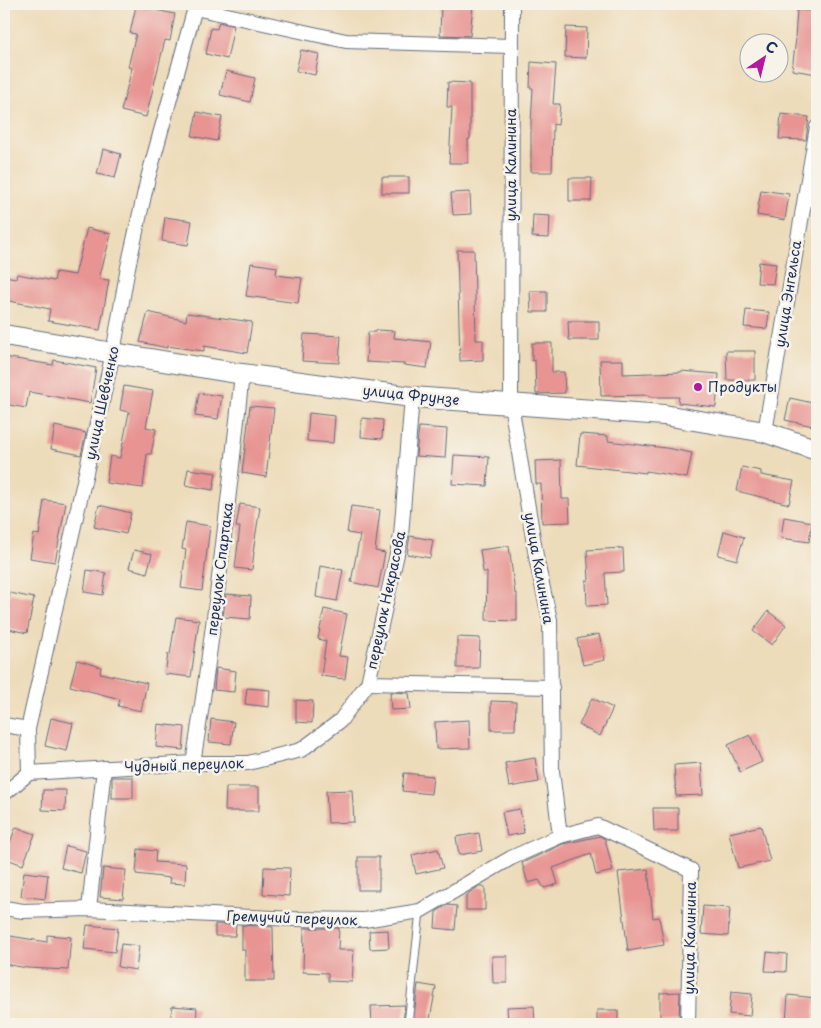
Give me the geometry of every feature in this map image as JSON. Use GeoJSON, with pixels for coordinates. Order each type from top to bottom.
{"type":"FeatureCollection","features":[{"type":"Feature","properties":{"kind":"street","name":"улица Калинина"},"geometry":{"type":"LineString","coordinates":[[512,4],[511,404],[537,562],[550,620],[552,771],[560,836],[598,826],[691,870],[688,1024]]}},
{"type":"Feature","properties":{"kind":"street"},"geometry":{"type":"LineString","coordinates":[[196,6],[346,41],[511,46]]}},
{"type":"Feature","properties":{"kind":"street","name":"улица Шевченко"},"geometry":{"type":"LineString","coordinates":[[29,773],[28,730],[113,353],[128,267],[148,178],[196,6]]}},
{"type":"Feature","properties":{"kind":"street","name":"улица Энгельса"},"geometry":{"type":"LineString","coordinates":[[765,432],[817,128]]}},
{"type":"Feature","properties":{"kind":"street","name":"улица Фрунзе"},"geometry":{"type":"LineString","coordinates":[[4,335],[242,374],[412,397],[664,414],[765,432],[817,450]]}},
{"type":"Feature","properties":{"kind":"street","name":"переулок Спартака"},"geometry":{"type":"LineString","coordinates":[[193,762],[209,668],[242,374]]}},
{"type":"Feature","properties":{"kind":"street","name":"переулок Некрасова"},"geometry":{"type":"LineString","coordinates":[[368,683],[401,536],[412,397]]}},
{"type":"Feature","properties":{"kind":"street"},"geometry":{"type":"LineString","coordinates":[[368,683],[552,687]]}},
{"type":"Feature","properties":{"kind":"street","name":"Чудный переулок"},"geometry":{"type":"LineString","coordinates":[[29,773],[193,762],[248,763],[301,750],[340,721],[368,683]]}},
{"type":"Feature","properties":{"kind":"street"},"geometry":{"type":"LineString","coordinates":[[4,725],[28,730]]}},
{"type":"Feature","properties":{"kind":"street"},"geometry":{"type":"LineString","coordinates":[[89,909],[104,768]]}},
{"type":"Feature","properties":{"kind":"street"},"geometry":{"type":"LineString","coordinates":[[4,794],[29,773]]}},
{"type":"Feature","properties":{"kind":"street","name":"Гремучий переулок"},"geometry":{"type":"LineString","coordinates":[[4,908],[24,911],[89,909],[294,919],[364,920],[420,911],[510,858],[560,836]]}},
{"type":"Feature","properties":{"kind":"lane"},"geometry":{"type":"LineString","coordinates":[[408,1024],[420,911]]}},
{"type":"Feature","properties":{"kind":"building"},"geometry":{"type":"Polygon","coordinates":[[[441,4],[473,4],[470,36],[440,35],[441,4]]]}},
{"type":"Feature","properties":{"kind":"building"},"geometry":{"type":"Polygon","coordinates":[[[136,6],[175,14],[170,41],[165,40],[146,117],[121,111],[132,68],[128,67],[136,34],[130,33],[136,6]]]}},
{"type":"Feature","properties":{"kind":"building"},"geometry":{"type":"Polygon","coordinates":[[[797,10],[817,11],[817,74],[792,70],[797,10]]]}},
{"type":"Feature","properties":{"kind":"building"},"geometry":{"type":"Polygon","coordinates":[[[219,22],[234,26],[227,59],[206,54],[211,28],[217,29],[219,22]]]}},
{"type":"Feature","properties":{"kind":"building"},"geometry":{"type":"Polygon","coordinates":[[[566,27],[587,28],[586,58],[565,57],[566,27]]]}},
{"type":"Feature","properties":{"kind":"building"},"geometry":{"type":"Polygon","coordinates":[[[301,50],[319,54],[315,75],[296,71],[301,50]]]}},
{"type":"Feature","properties":{"kind":"building"},"geometry":{"type":"Polygon","coordinates":[[[531,62],[556,64],[553,104],[560,104],[558,125],[553,124],[552,172],[531,172],[533,88],[530,88],[531,62]]]}},
{"type":"Feature","properties":{"kind":"building"},"geometry":{"type":"Polygon","coordinates":[[[226,71],[255,78],[250,102],[220,95],[226,71]]]}},
{"type":"Feature","properties":{"kind":"building"},"geometry":{"type":"Polygon","coordinates":[[[448,82],[470,83],[468,163],[449,163],[452,107],[447,107],[448,82]]]}},
{"type":"Feature","properties":{"kind":"building"},"geometry":{"type":"Polygon","coordinates":[[[197,112],[222,117],[217,141],[192,136],[197,112]]]}},
{"type":"Feature","properties":{"kind":"building"},"geometry":{"type":"Polygon","coordinates":[[[781,114],[809,117],[806,140],[779,139],[781,114]]]}},
{"type":"Feature","properties":{"kind":"building"},"geometry":{"type":"Polygon","coordinates":[[[103,149],[121,154],[115,178],[97,174],[103,149]]]}},
{"type":"Feature","properties":{"kind":"building"},"geometry":{"type":"Polygon","coordinates":[[[382,177],[409,177],[409,193],[382,193],[382,177]]]}},
{"type":"Feature","properties":{"kind":"building"},"geometry":{"type":"Polygon","coordinates":[[[569,178],[592,178],[591,201],[569,201],[569,178]]]}},
{"type":"Feature","properties":{"kind":"building"},"geometry":{"type":"Polygon","coordinates":[[[761,190],[789,194],[785,220],[757,215],[761,190]]]}},
{"type":"Feature","properties":{"kind":"building"},"geometry":{"type":"Polygon","coordinates":[[[470,192],[471,214],[453,215],[451,193],[470,192]]]}},
{"type":"Feature","properties":{"kind":"building"},"geometry":{"type":"Polygon","coordinates":[[[533,215],[550,216],[549,238],[532,237],[533,215]]]}},
{"type":"Feature","properties":{"kind":"building"},"geometry":{"type":"Polygon","coordinates":[[[165,217],[192,221],[188,245],[162,241],[165,217]]]}},
{"type":"Feature","properties":{"kind":"building"},"geometry":{"type":"Polygon","coordinates":[[[87,228],[111,234],[99,279],[109,280],[100,330],[48,321],[50,309],[4,300],[4,276],[16,278],[17,274],[54,281],[56,272],[75,275],[87,228]]]}},
{"type":"Feature","properties":{"kind":"building"},"geometry":{"type":"Polygon","coordinates":[[[457,250],[474,250],[476,340],[483,340],[483,360],[460,361],[457,250]]]}},
{"type":"Feature","properties":{"kind":"building"},"geometry":{"type":"Polygon","coordinates":[[[759,262],[776,264],[773,284],[757,283],[759,262]]]}},
{"type":"Feature","properties":{"kind":"building"},"geometry":{"type":"Polygon","coordinates":[[[251,263],[277,267],[276,275],[302,278],[298,303],[246,296],[251,263]]]}},
{"type":"Feature","properties":{"kind":"building"},"geometry":{"type":"Polygon","coordinates":[[[530,291],[547,291],[547,312],[531,312],[530,291]]]}},
{"type":"Feature","properties":{"kind":"building"},"geometry":{"type":"Polygon","coordinates":[[[746,310],[769,312],[767,329],[744,327],[746,310]]]}},
{"type":"Feature","properties":{"kind":"building"},"geometry":{"type":"Polygon","coordinates":[[[148,312],[186,321],[187,313],[252,322],[247,353],[204,346],[204,351],[167,346],[167,348],[140,342],[148,312]]]}},
{"type":"Feature","properties":{"kind":"building"},"geometry":{"type":"Polygon","coordinates":[[[568,321],[599,321],[599,340],[569,340],[568,321]]]}},
{"type":"Feature","properties":{"kind":"building"},"geometry":{"type":"Polygon","coordinates":[[[376,330],[395,331],[394,338],[431,342],[427,368],[404,364],[366,362],[368,332],[375,332],[376,330]]]}},
{"type":"Feature","properties":{"kind":"building"},"geometry":{"type":"Polygon","coordinates":[[[304,334],[341,336],[339,363],[302,361],[304,334]]]}},
{"type":"Feature","properties":{"kind":"building"},"geometry":{"type":"Polygon","coordinates":[[[532,343],[552,343],[552,372],[564,372],[565,393],[536,394],[535,360],[532,361],[532,343]]]}},
{"type":"Feature","properties":{"kind":"building"},"geometry":{"type":"Polygon","coordinates":[[[726,351],[755,351],[755,380],[727,380],[726,351]]]}},
{"type":"Feature","properties":{"kind":"building"},"geometry":{"type":"Polygon","coordinates":[[[4,357],[53,365],[54,360],[96,368],[90,403],[29,392],[26,408],[4,404],[4,357]]]}},
{"type":"Feature","properties":{"kind":"building"},"geometry":{"type":"Polygon","coordinates":[[[600,360],[623,360],[623,374],[681,371],[719,374],[716,407],[678,403],[679,397],[650,397],[649,395],[601,396],[600,360]]]}},
{"type":"Feature","properties":{"kind":"building"},"geometry":{"type":"Polygon","coordinates":[[[124,386],[153,391],[146,427],[156,429],[151,454],[147,454],[143,488],[106,483],[110,456],[120,458],[129,412],[120,410],[124,386]]]}},
{"type":"Feature","properties":{"kind":"building"},"geometry":{"type":"Polygon","coordinates":[[[199,393],[222,396],[218,419],[195,416],[199,393]]]}},
{"type":"Feature","properties":{"kind":"building"},"geometry":{"type":"Polygon","coordinates":[[[790,398],[817,404],[813,426],[785,420],[790,398]]]}},
{"type":"Feature","properties":{"kind":"building"},"geometry":{"type":"Polygon","coordinates":[[[250,406],[274,408],[266,477],[242,473],[250,406]]]}},
{"type":"Feature","properties":{"kind":"building"},"geometry":{"type":"Polygon","coordinates":[[[309,413],[335,416],[333,443],[307,441],[309,413]]]}},
{"type":"Feature","properties":{"kind":"building"},"geometry":{"type":"Polygon","coordinates":[[[362,418],[383,420],[382,439],[361,437],[362,418]]]}},
{"type":"Feature","properties":{"kind":"building"},"geometry":{"type":"Polygon","coordinates":[[[55,426],[86,433],[81,455],[51,449],[55,426]]]}},
{"type":"Feature","properties":{"kind":"building"},"geometry":{"type":"Polygon","coordinates":[[[419,427],[447,429],[445,458],[416,456],[419,427]]]}},
{"type":"Feature","properties":{"kind":"building"},"geometry":{"type":"Polygon","coordinates":[[[580,434],[608,436],[608,441],[692,453],[687,478],[646,471],[646,473],[577,465],[580,434]]]}},
{"type":"Feature","properties":{"kind":"building"},"geometry":{"type":"Polygon","coordinates":[[[454,455],[489,457],[487,486],[452,484],[454,455]]]}},
{"type":"Feature","properties":{"kind":"building"},"geometry":{"type":"Polygon","coordinates":[[[561,460],[562,499],[569,499],[570,522],[542,523],[541,484],[536,484],[535,461],[561,460]]]}},
{"type":"Feature","properties":{"kind":"building"},"geometry":{"type":"Polygon","coordinates":[[[742,467],[761,471],[761,475],[794,481],[789,504],[737,491],[742,467]]]}},
{"type":"Feature","properties":{"kind":"building"},"geometry":{"type":"Polygon","coordinates":[[[188,469],[216,473],[213,490],[185,485],[188,469]]]}},
{"type":"Feature","properties":{"kind":"building"},"geometry":{"type":"Polygon","coordinates":[[[44,500],[66,503],[55,562],[30,558],[34,534],[39,535],[44,500]]]}},
{"type":"Feature","properties":{"kind":"building"},"geometry":{"type":"Polygon","coordinates":[[[240,504],[260,507],[252,570],[235,568],[240,527],[236,527],[240,504]]]}},
{"type":"Feature","properties":{"kind":"building"},"geometry":{"type":"Polygon","coordinates":[[[99,505],[131,513],[126,534],[94,527],[99,505]]]}},
{"type":"Feature","properties":{"kind":"building"},"geometry":{"type":"Polygon","coordinates":[[[351,506],[380,510],[375,551],[385,553],[378,588],[351,582],[360,535],[347,533],[351,506]]]}},
{"type":"Feature","properties":{"kind":"building"},"geometry":{"type":"Polygon","coordinates":[[[784,517],[812,522],[809,542],[781,538],[784,517]]]}},
{"type":"Feature","properties":{"kind":"building"},"geometry":{"type":"Polygon","coordinates":[[[186,522],[210,526],[202,591],[181,588],[186,550],[182,549],[186,522]]]}},
{"type":"Feature","properties":{"kind":"building"},"geometry":{"type":"Polygon","coordinates":[[[724,531],[744,537],[737,560],[718,555],[724,531]]]}},
{"type":"Feature","properties":{"kind":"building"},"geometry":{"type":"Polygon","coordinates":[[[410,536],[433,540],[430,558],[407,554],[410,536]]]}},
{"type":"Feature","properties":{"kind":"building"},"geometry":{"type":"Polygon","coordinates":[[[509,546],[515,593],[517,593],[517,621],[486,620],[487,572],[483,572],[480,550],[509,546]]]}},
{"type":"Feature","properties":{"kind":"building"},"geometry":{"type":"Polygon","coordinates":[[[623,548],[624,572],[605,573],[607,605],[587,606],[586,581],[589,580],[587,550],[623,548]]]}},
{"type":"Feature","properties":{"kind":"building"},"geometry":{"type":"Polygon","coordinates":[[[134,550],[152,554],[147,573],[129,568],[134,550]]]}},
{"type":"Feature","properties":{"kind":"building"},"geometry":{"type":"Polygon","coordinates":[[[320,566],[343,570],[337,601],[316,597],[320,566]]]}},
{"type":"Feature","properties":{"kind":"building"},"geometry":{"type":"Polygon","coordinates":[[[87,570],[106,573],[103,595],[84,592],[87,570]]]}},
{"type":"Feature","properties":{"kind":"building"},"geometry":{"type":"Polygon","coordinates":[[[10,593],[34,598],[27,633],[4,628],[10,593]]]}},
{"type":"Feature","properties":{"kind":"building"},"geometry":{"type":"Polygon","coordinates":[[[226,594],[251,596],[250,619],[223,617],[226,594]]]}},
{"type":"Feature","properties":{"kind":"building"},"geometry":{"type":"Polygon","coordinates":[[[324,609],[347,614],[339,656],[348,657],[345,679],[321,676],[326,641],[318,639],[324,609]]]}},
{"type":"Feature","properties":{"kind":"building"},"geometry":{"type":"Polygon","coordinates":[[[768,611],[786,625],[772,645],[753,631],[768,611]]]}},
{"type":"Feature","properties":{"kind":"building"},"geometry":{"type":"Polygon","coordinates":[[[176,617],[199,620],[191,677],[165,674],[176,617]]]}},
{"type":"Feature","properties":{"kind":"building"},"geometry":{"type":"Polygon","coordinates":[[[599,634],[605,660],[583,665],[577,639],[599,634]]]}},
{"type":"Feature","properties":{"kind":"building"},"geometry":{"type":"Polygon","coordinates":[[[457,637],[480,638],[479,668],[457,668],[457,637]]]}},
{"type":"Feature","properties":{"kind":"building"},"geometry":{"type":"Polygon","coordinates":[[[77,660],[101,667],[100,673],[147,683],[141,711],[118,706],[120,699],[70,686],[77,660]]]}},
{"type":"Feature","properties":{"kind":"building"},"geometry":{"type":"Polygon","coordinates":[[[216,668],[236,671],[234,692],[214,690],[216,668]]]}},
{"type":"Feature","properties":{"kind":"building"},"geometry":{"type":"Polygon","coordinates":[[[247,688],[270,690],[269,707],[245,704],[247,688]]]}},
{"type":"Feature","properties":{"kind":"building"},"geometry":{"type":"Polygon","coordinates":[[[390,692],[409,693],[411,709],[391,710],[390,692]]]}},
{"type":"Feature","properties":{"kind":"building"},"geometry":{"type":"Polygon","coordinates":[[[592,698],[613,708],[600,736],[579,725],[592,698]]]}},
{"type":"Feature","properties":{"kind":"building"},"geometry":{"type":"Polygon","coordinates":[[[296,700],[313,701],[312,723],[296,722],[296,700]]]}},
{"type":"Feature","properties":{"kind":"building"},"geometry":{"type":"Polygon","coordinates":[[[491,701],[516,702],[515,730],[491,730],[491,701]]]}},
{"type":"Feature","properties":{"kind":"building"},"geometry":{"type":"Polygon","coordinates":[[[51,718],[73,723],[67,751],[45,746],[51,718]]]}},
{"type":"Feature","properties":{"kind":"building"},"geometry":{"type":"Polygon","coordinates":[[[211,719],[234,722],[231,744],[209,742],[211,719]]]}},
{"type":"Feature","properties":{"kind":"building"},"geometry":{"type":"Polygon","coordinates":[[[469,720],[470,748],[436,749],[435,722],[469,720]]]}},
{"type":"Feature","properties":{"kind":"building"},"geometry":{"type":"Polygon","coordinates":[[[158,724],[185,727],[183,750],[156,747],[158,724]]]}},
{"type":"Feature","properties":{"kind":"building"},"geometry":{"type":"Polygon","coordinates":[[[750,735],[762,762],[740,772],[728,745],[750,735]]]}},
{"type":"Feature","properties":{"kind":"building"},"geometry":{"type":"Polygon","coordinates":[[[535,758],[539,782],[509,787],[505,763],[535,758]]]}},
{"type":"Feature","properties":{"kind":"building"},"geometry":{"type":"Polygon","coordinates":[[[701,763],[703,795],[676,796],[674,765],[701,763]]]}},
{"type":"Feature","properties":{"kind":"building"},"geometry":{"type":"Polygon","coordinates":[[[404,773],[433,776],[431,794],[402,791],[404,773]]]}},
{"type":"Feature","properties":{"kind":"building"},"geometry":{"type":"Polygon","coordinates":[[[112,777],[133,777],[133,798],[112,798],[112,777]]]}},
{"type":"Feature","properties":{"kind":"building"},"geometry":{"type":"Polygon","coordinates":[[[226,787],[259,787],[259,811],[225,811],[226,787]]]}},
{"type":"Feature","properties":{"kind":"building"},"geometry":{"type":"Polygon","coordinates":[[[43,790],[66,790],[65,811],[42,810],[43,790]]]}},
{"type":"Feature","properties":{"kind":"building"},"geometry":{"type":"Polygon","coordinates":[[[352,790],[354,822],[328,823],[326,791],[352,790]]]}},
{"type":"Feature","properties":{"kind":"building"},"geometry":{"type":"Polygon","coordinates":[[[653,808],[678,808],[678,831],[654,831],[653,808]]]}},
{"type":"Feature","properties":{"kind":"building"},"geometry":{"type":"Polygon","coordinates":[[[520,809],[524,833],[507,836],[502,812],[520,809]]]}},
{"type":"Feature","properties":{"kind":"building"},"geometry":{"type":"Polygon","coordinates":[[[761,826],[770,861],[738,868],[729,833],[761,826]]]}},
{"type":"Feature","properties":{"kind":"building"},"geometry":{"type":"Polygon","coordinates":[[[16,827],[35,834],[23,865],[4,858],[16,827]]]}},
{"type":"Feature","properties":{"kind":"building"},"geometry":{"type":"Polygon","coordinates":[[[479,833],[482,851],[459,855],[456,837],[479,833]]]}},
{"type":"Feature","properties":{"kind":"building"},"geometry":{"type":"Polygon","coordinates":[[[600,836],[605,839],[613,871],[596,875],[591,854],[553,868],[558,884],[544,888],[539,880],[528,883],[522,863],[563,844],[600,836]]]}},
{"type":"Feature","properties":{"kind":"building"},"geometry":{"type":"Polygon","coordinates":[[[66,846],[86,851],[81,873],[61,868],[66,846]]]}},
{"type":"Feature","properties":{"kind":"building"},"geometry":{"type":"Polygon","coordinates":[[[138,849],[156,851],[155,862],[186,864],[185,884],[169,883],[170,878],[136,874],[138,849]]]}},
{"type":"Feature","properties":{"kind":"building"},"geometry":{"type":"Polygon","coordinates":[[[438,849],[443,868],[416,874],[412,855],[438,849]]]}},
{"type":"Feature","properties":{"kind":"building"},"geometry":{"type":"Polygon","coordinates":[[[358,857],[379,857],[379,890],[358,890],[358,857]]]}},
{"type":"Feature","properties":{"kind":"building"},"geometry":{"type":"Polygon","coordinates":[[[264,867],[290,868],[289,896],[263,894],[264,867]]]}},
{"type":"Feature","properties":{"kind":"building"},"geometry":{"type":"Polygon","coordinates":[[[103,868],[126,870],[123,899],[100,897],[103,868]]]}},
{"type":"Feature","properties":{"kind":"building"},"geometry":{"type":"Polygon","coordinates":[[[648,869],[653,918],[659,917],[664,945],[628,951],[618,872],[648,869]]]}},
{"type":"Feature","properties":{"kind":"building"},"geometry":{"type":"Polygon","coordinates":[[[24,872],[48,875],[45,899],[21,896],[24,872]]]}},
{"type":"Feature","properties":{"kind":"building"},"geometry":{"type":"Polygon","coordinates":[[[478,887],[485,887],[485,910],[466,910],[466,895],[478,887]]]}},
{"type":"Feature","properties":{"kind":"building"},"geometry":{"type":"Polygon","coordinates":[[[447,905],[457,906],[455,930],[435,928],[436,912],[447,905]]]}},
{"type":"Feature","properties":{"kind":"building"},"geometry":{"type":"Polygon","coordinates":[[[703,906],[730,908],[728,936],[701,934],[703,906]]]}},
{"type":"Feature","properties":{"kind":"building"},"geometry":{"type":"Polygon","coordinates":[[[215,924],[236,925],[235,936],[215,936],[215,924]]]}},
{"type":"Feature","properties":{"kind":"building"},"geometry":{"type":"Polygon","coordinates":[[[87,925],[118,928],[115,952],[84,949],[87,925]]]}},
{"type":"Feature","properties":{"kind":"building"},"geometry":{"type":"Polygon","coordinates":[[[242,925],[273,927],[274,981],[245,981],[245,950],[242,950],[242,925]]]}},
{"type":"Feature","properties":{"kind":"building"},"geometry":{"type":"Polygon","coordinates":[[[304,928],[339,928],[338,950],[354,950],[352,982],[328,981],[328,973],[303,972],[304,928]]]}},
{"type":"Feature","properties":{"kind":"building"},"geometry":{"type":"Polygon","coordinates":[[[388,930],[389,948],[370,949],[369,931],[388,930]]]}},
{"type":"Feature","properties":{"kind":"building"},"geometry":{"type":"Polygon","coordinates":[[[4,935],[47,942],[47,935],[71,937],[68,970],[27,968],[4,964],[4,935]]]}},
{"type":"Feature","properties":{"kind":"building"},"geometry":{"type":"Polygon","coordinates":[[[121,944],[139,946],[136,970],[118,967],[121,944]]]}},
{"type":"Feature","properties":{"kind":"building"},"geometry":{"type":"Polygon","coordinates":[[[767,952],[787,954],[786,972],[765,971],[767,952]]]}},
{"type":"Feature","properties":{"kind":"building"},"geometry":{"type":"Polygon","coordinates":[[[492,956],[507,956],[507,983],[493,983],[492,956]]]}},
{"type":"Feature","properties":{"kind":"building"},"geometry":{"type":"Polygon","coordinates":[[[418,984],[436,987],[429,1024],[413,1024],[418,984]]]}},
{"type":"Feature","properties":{"kind":"building"},"geometry":{"type":"Polygon","coordinates":[[[680,992],[679,1021],[660,1022],[660,993],[680,992]]]}},
{"type":"Feature","properties":{"kind":"building"},"geometry":{"type":"Polygon","coordinates":[[[731,992],[752,994],[750,1016],[729,1014],[731,992]]]}},
{"type":"Feature","properties":{"kind":"building"},"geometry":{"type":"Polygon","coordinates":[[[788,995],[816,998],[813,1024],[786,1022],[788,995]]]}},
{"type":"Feature","properties":{"kind":"building"},"geometry":{"type":"Polygon","coordinates":[[[405,1005],[403,1024],[372,1024],[371,1006],[405,1005]]]}},
{"type":"Feature","properties":{"kind":"building"},"geometry":{"type":"Polygon","coordinates":[[[172,1006],[197,1008],[196,1024],[170,1024],[172,1006]]]}},
{"type":"Feature","properties":{"kind":"building"},"geometry":{"type":"Polygon","coordinates":[[[534,1006],[535,1024],[508,1024],[507,1007],[534,1006]]]}},
{"type":"Feature","properties":{"kind":"building"},"geometry":{"type":"Polygon","coordinates":[[[597,1010],[618,1010],[618,1024],[597,1024],[597,1010]]]}},
{"type":"Feature","properties":{"kind":"place","name":"Продукты"},"geometry":{"type":"Point","coordinates":[698,387]}}]}
